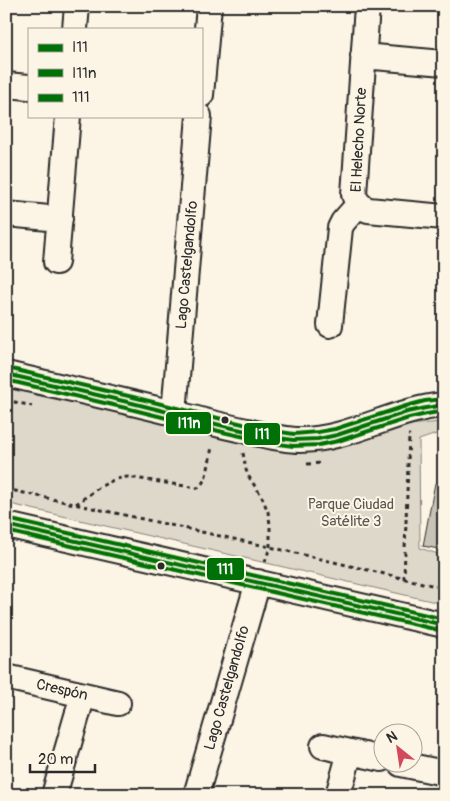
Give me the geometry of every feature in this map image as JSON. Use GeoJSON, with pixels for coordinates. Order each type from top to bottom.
{"type":"FeatureCollection","features":[{"type":"Feature","properties":{"kind":"street"},"geometry":{"type":"LineString","coordinates":[[75,28],[77,6]]}},
{"type":"Feature","properties":{"kind":"street"},"geometry":{"type":"LineString","coordinates":[[202,84],[209,6]]}},
{"type":"Feature","properties":{"kind":"street","name":"El Helecho Norte"},"geometry":{"type":"LineString","coordinates":[[330,325],[340,228],[359,204],[354,194],[367,6]]}},
{"type":"Feature","properties":{"kind":"street"},"geometry":{"type":"LineString","coordinates":[[363,56],[444,63]]}},
{"type":"Feature","properties":{"kind":"street"},"geometry":{"type":"LineString","coordinates":[[6,85],[28,87]]}},
{"type":"Feature","properties":{"kind":"street"},"geometry":{"type":"LineString","coordinates":[[56,262],[68,118]]}},
{"type":"Feature","properties":{"kind":"street","name":"Lago Castelgandolfo"},"geometry":{"type":"LineString","coordinates":[[174,413],[199,118]]}},
{"type":"Feature","properties":{"kind":"street"},"geometry":{"type":"LineString","coordinates":[[359,204],[368,210],[444,217]]}},
{"type":"Feature","properties":{"kind":"street"},"geometry":{"type":"LineString","coordinates":[[6,214],[60,218]]}},
{"type":"Feature","properties":{"kind":"street"},"geometry":{"type":"LineString","coordinates":[[6,374],[264,435],[300,440],[336,435],[405,413],[444,405]]}},
{"type":"Feature","properties":{"kind":"street"},"geometry":{"type":"LineString","coordinates":[[6,525],[444,626]]}},
{"type":"Feature","properties":{"kind":"street","name":"Lago Castelgandolfo"},"geometry":{"type":"LineString","coordinates":[[196,795],[258,582]]}},
{"type":"Feature","properties":{"kind":"street","name":"Crespón"},"geometry":{"type":"LineString","coordinates":[[6,677],[118,702]]}},
{"type":"Feature","properties":{"kind":"street"},"geometry":{"type":"LineString","coordinates":[[54,795],[83,695]]}},
{"type":"Feature","properties":{"kind":"street"},"geometry":{"type":"LineString","coordinates":[[322,746],[372,757]]}},
{"type":"Feature","properties":{"kind":"street"},"geometry":{"type":"LineString","coordinates":[[338,795],[350,752]]}},
{"type":"Feature","properties":{"kind":"street"},"geometry":{"type":"LineString","coordinates":[[422,768],[444,773]]}},
{"type":"Feature","properties":{"kind":"path"},"geometry":{"type":"LineString","coordinates":[[75,504],[110,481],[122,477],[198,488],[202,485],[205,478],[212,446]]}},
{"type":"Feature","properties":{"kind":"path"},"geometry":{"type":"LineString","coordinates":[[243,452],[246,470],[262,497],[270,524],[270,547],[258,582]]}},
{"type":"Feature","properties":{"kind":"path"},"geometry":{"type":"LineString","coordinates":[[6,489],[270,547],[444,588]]}},
{"type":"Feature","properties":{"kind":"green space","name":"Parque Ciudad Satélite 3"},"geometry":{"type":"Polygon","coordinates":[[[6,381],[255,439],[441,422],[442,432],[419,440],[420,548],[444,556],[444,604],[6,503],[6,381]]]}},
{"type":"Feature","properties":{"kind":"building"},"geometry":{"type":"Polygon","coordinates":[[[435,483],[444,484],[444,550],[423,546],[435,483]]]}},
{"type":"Feature","properties":{"kind":"transit line","name":"111"},"geometry":{"type":"LineString","coordinates":[[7,368],[230,421],[294,434],[335,429],[406,406],[443,399]]}},
{"type":"Feature","properties":{"kind":"transit line","name":"I11"},"geometry":{"type":"LineString","coordinates":[[6,374],[228,427],[293,440],[318,439],[337,435],[407,412],[444,405]]}},
{"type":"Feature","properties":{"kind":"transit line","name":"I11n"},"geometry":{"type":"LineString","coordinates":[[6,380],[227,433],[293,446],[319,445],[338,441],[409,418],[444,411]]}},
{"type":"Feature","properties":{"kind":"transit line","name":"111"},"geometry":{"type":"LineString","coordinates":[[7,519],[444,619]]}},
{"type":"Feature","properties":{"kind":"transit line","name":"I11"},"geometry":{"type":"LineString","coordinates":[[6,525],[444,625]]}},
{"type":"Feature","properties":{"kind":"transit line","name":"I11n"},"geometry":{"type":"LineString","coordinates":[[6,531],[443,631]]}}]}
